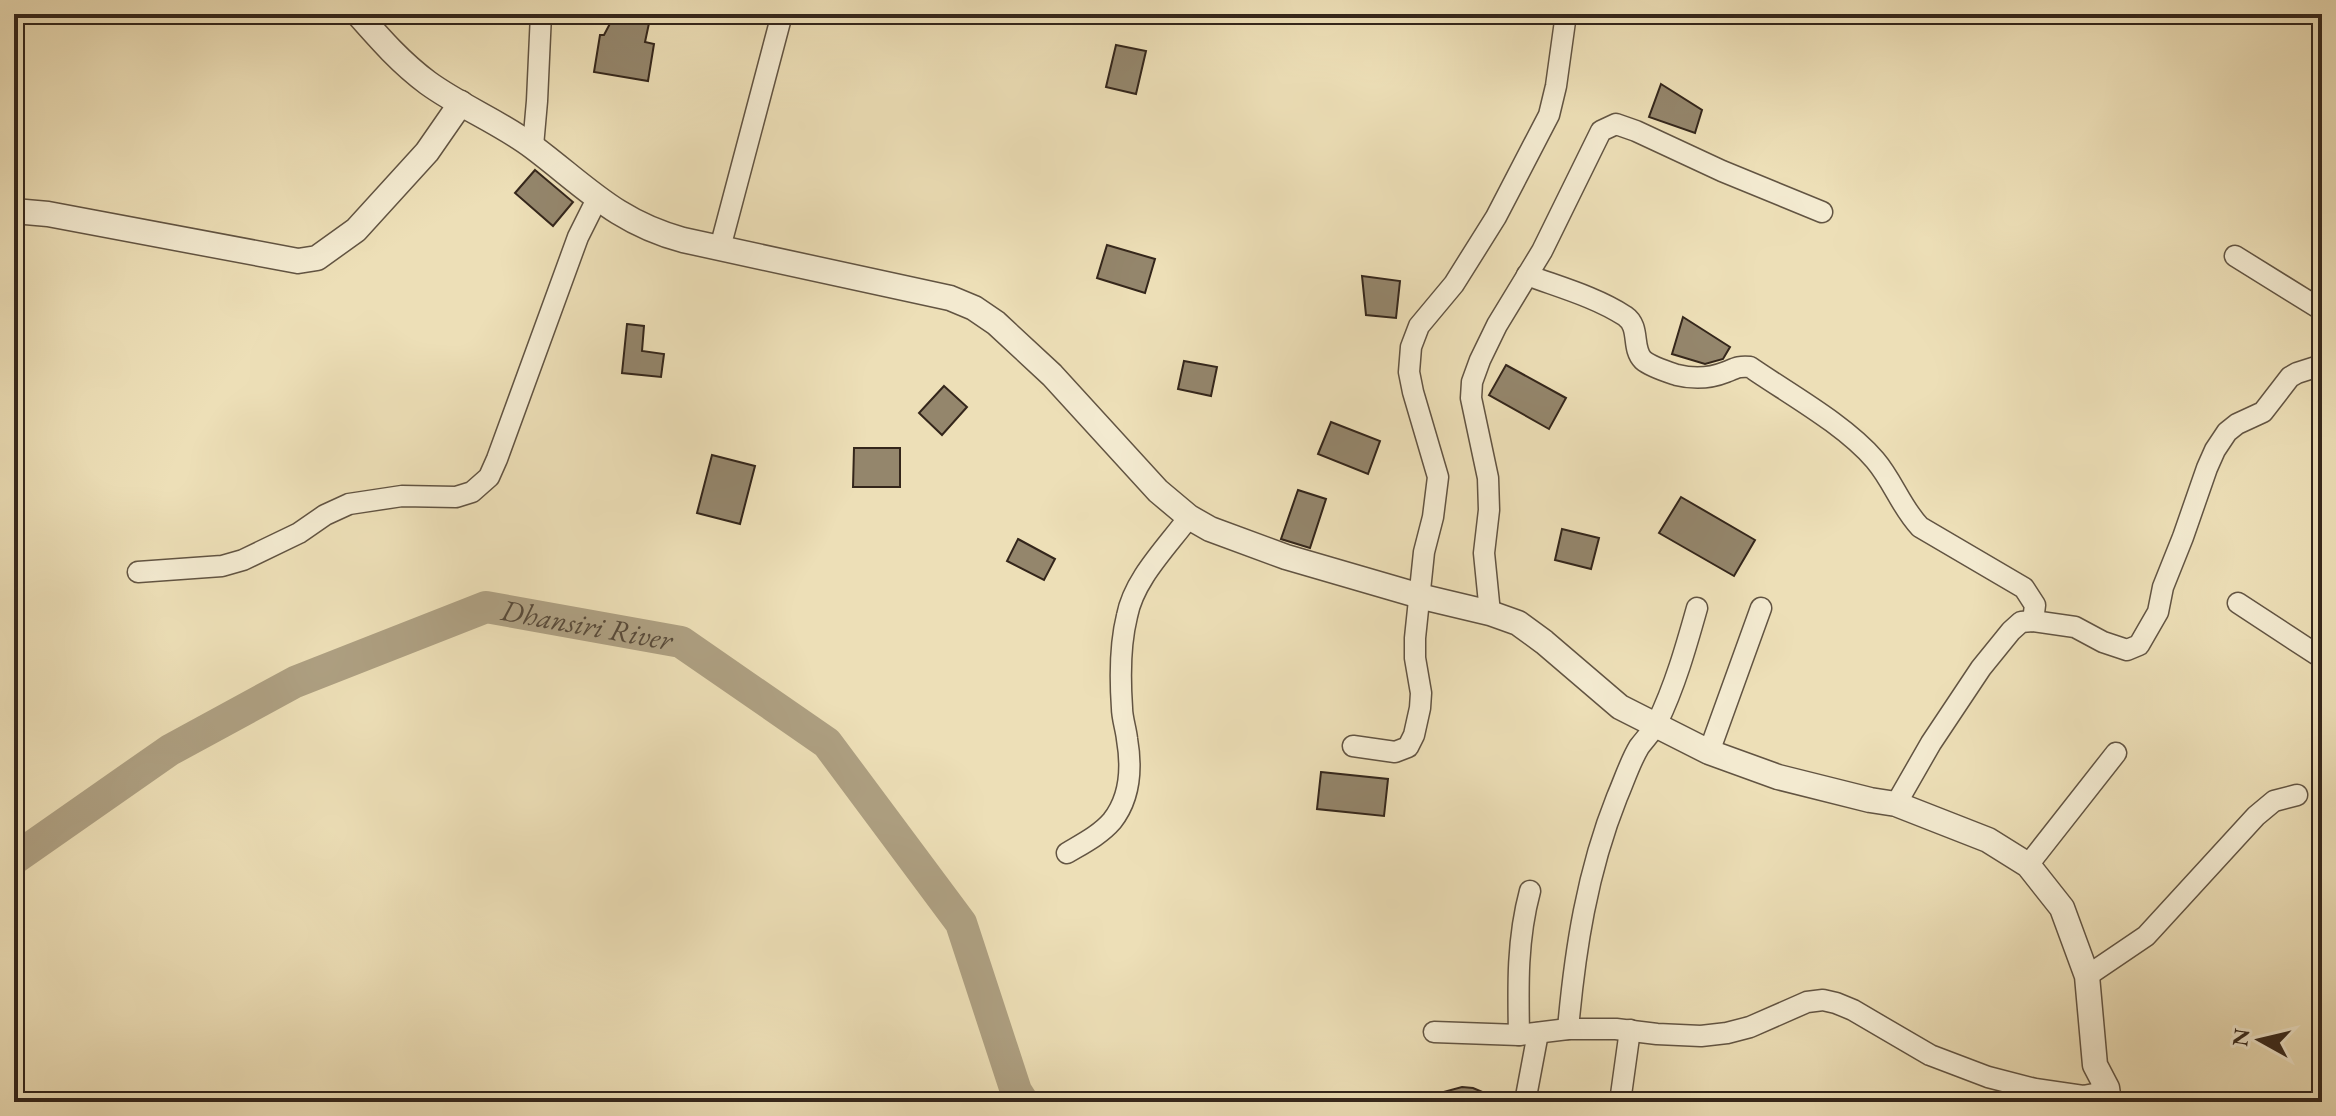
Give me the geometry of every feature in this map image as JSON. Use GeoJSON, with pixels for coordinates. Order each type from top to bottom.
{"type":"FeatureCollection","features":[{"type":"Feature","properties":{"kind":"street"},"geometry":{"type":"LineString","coordinates":[[358,14],[396,57],[429,83],[533,146],[597,199],[638,224],[660,234],[950,298],[974,308],[996,323],[1052,375],[1158,491],[1189,517],[1210,529],[1286,557],[1518,623],[1620,707],[1709,752],[1778,777],[1896,804],[1988,840],[2028,865],[2062,908],[2087,976],[2095,1065],[2108,1095],[2083,1096],[2010,1085],[1930,1055],[1853,1010],[1823,1000],[1807,1002],[1750,1027],[1701,1036],[1568,1029],[1528,1034],[1434,1032]]}},
{"type":"Feature","properties":{"kind":"street"},"geometry":{"type":"LineString","coordinates":[[533,146],[541,14]]}},
{"type":"Feature","properties":{"kind":"street"},"geometry":{"type":"LineString","coordinates":[[720,248],[782,14]]}},
{"type":"Feature","properties":{"kind":"street"},"geometry":{"type":"LineString","coordinates":[[1353,746],[1395,752],[1408,747],[1414,735],[1421,693],[1415,638],[1423,597],[1424,552],[1433,517],[1438,477],[1413,392],[1409,372],[1411,347],[1419,326],[1454,284],[1496,217],[1549,115],[1566,14]]}},
{"type":"Feature","properties":{"kind":"street"},"geometry":{"type":"LineString","coordinates":[[14,211],[48,214],[298,261],[317,258],[356,230],[427,152],[461,103]]}},
{"type":"Feature","properties":{"kind":"street"},"geometry":{"type":"LineString","coordinates":[[1483,611],[1488,478],[1471,398],[1472,382],[1497,325],[1542,251],[1601,131],[1616,124],[1636,131],[1822,212]]}},
{"type":"Feature","properties":{"kind":"street"},"geometry":{"type":"LineString","coordinates":[[138,572],[222,566],[243,560],[349,504],[402,496],[456,497],[472,492],[489,477],[497,459],[578,237],[597,199]]}},
{"type":"Feature","properties":{"kind":"street"},"geometry":{"type":"LineString","coordinates":[[2235,256],[2322,310]]}},
{"type":"Feature","properties":{"kind":"street"},"geometry":{"type":"LineString","coordinates":[[1527,275],[1605,305],[1628,318],[1635,328],[1640,355],[1645,362],[1678,375],[1701,377],[1739,366],[1750,367],[1852,437],[1875,459],[1908,515],[1920,527],[2024,588],[2035,605],[2033,621]]}},
{"type":"Feature","properties":{"kind":"street"},"geometry":{"type":"LineString","coordinates":[[1896,804],[1931,743],[1981,668],[2021,622],[2075,627],[2127,650],[2139,645],[2158,612],[2163,587],[2215,450],[2227,432],[2237,424],[2263,412],[2290,377],[2322,365]]}},
{"type":"Feature","properties":{"kind":"street"},"geometry":{"type":"LineString","coordinates":[[1067,853],[1099,834],[1124,802],[1129,785],[1122,710],[1126,616],[1146,574],[1189,517]]}},
{"type":"Feature","properties":{"kind":"street"},"geometry":{"type":"LineString","coordinates":[[2238,603],[2322,658]]}},
{"type":"Feature","properties":{"kind":"street"},"geometry":{"type":"LineString","coordinates":[[1568,1029],[1577,938],[1588,890],[1616,801],[1638,749],[1655,727],[1669,696],[1697,608]]}},
{"type":"Feature","properties":{"kind":"street"},"geometry":{"type":"LineString","coordinates":[[1709,752],[1761,608]]}},
{"type":"Feature","properties":{"kind":"street"},"geometry":{"type":"LineString","coordinates":[[2028,865],[2116,753]]}},
{"type":"Feature","properties":{"kind":"street"},"geometry":{"type":"LineString","coordinates":[[2087,976],[2146,936],[2256,816],[2274,801],[2297,795]]}},
{"type":"Feature","properties":{"kind":"street"},"geometry":{"type":"LineString","coordinates":[[1525,1102],[1528,1034],[1517,986],[1523,918],[1530,891]]}},
{"type":"Feature","properties":{"kind":"street"},"geometry":{"type":"LineString","coordinates":[[1620,1102],[1630,1030]]}},
{"type":"Feature","properties":{"kind":"building"},"geometry":{"type":"Polygon","coordinates":[[[615,14],[651,14],[645,42],[654,44],[648,81],[594,72],[600,35],[604,35],[615,14]]]}},
{"type":"Feature","properties":{"kind":"building"},"geometry":{"type":"Polygon","coordinates":[[[1116,45],[1146,51],[1136,94],[1106,87],[1116,45]]]}},
{"type":"Feature","properties":{"kind":"building"},"geometry":{"type":"Polygon","coordinates":[[[1661,84],[1702,110],[1695,133],[1649,117],[1661,84]]]}},
{"type":"Feature","properties":{"kind":"building"},"geometry":{"type":"Polygon","coordinates":[[[535,170],[573,202],[553,226],[515,193],[535,170]]]}},
{"type":"Feature","properties":{"kind":"building"},"geometry":{"type":"Polygon","coordinates":[[[1107,245],[1155,259],[1145,293],[1097,278],[1107,245]]]}},
{"type":"Feature","properties":{"kind":"building"},"geometry":{"type":"Polygon","coordinates":[[[1362,276],[1400,281],[1396,318],[1366,315],[1362,276]]]}},
{"type":"Feature","properties":{"kind":"building"},"geometry":{"type":"Polygon","coordinates":[[[1683,317],[1730,347],[1723,359],[1705,364],[1672,354],[1683,317]]]}},
{"type":"Feature","properties":{"kind":"building"},"geometry":{"type":"Polygon","coordinates":[[[627,324],[644,326],[642,351],[664,354],[661,377],[622,373],[627,324]]]}},
{"type":"Feature","properties":{"kind":"building"},"geometry":{"type":"Polygon","coordinates":[[[1184,361],[1217,367],[1211,396],[1178,389],[1184,361]]]}},
{"type":"Feature","properties":{"kind":"building"},"geometry":{"type":"Polygon","coordinates":[[[1506,365],[1566,398],[1549,429],[1489,395],[1506,365]]]}},
{"type":"Feature","properties":{"kind":"building"},"geometry":{"type":"Polygon","coordinates":[[[944,386],[967,407],[942,435],[919,413],[944,386]]]}},
{"type":"Feature","properties":{"kind":"building"},"geometry":{"type":"Polygon","coordinates":[[[1331,422],[1380,441],[1368,474],[1318,454],[1331,422]]]}},
{"type":"Feature","properties":{"kind":"building"},"geometry":{"type":"Polygon","coordinates":[[[854,448],[900,448],[900,487],[853,487],[854,448]]]}},
{"type":"Feature","properties":{"kind":"building"},"geometry":{"type":"Polygon","coordinates":[[[712,455],[755,466],[740,524],[697,513],[712,455]]]}},
{"type":"Feature","properties":{"kind":"building"},"geometry":{"type":"Polygon","coordinates":[[[1298,490],[1326,499],[1310,548],[1281,539],[1298,490]]]}},
{"type":"Feature","properties":{"kind":"building"},"geometry":{"type":"Polygon","coordinates":[[[1681,497],[1755,540],[1734,576],[1659,533],[1681,497]]]}},
{"type":"Feature","properties":{"kind":"building"},"geometry":{"type":"Polygon","coordinates":[[[1562,529],[1599,538],[1591,569],[1555,560],[1562,529]]]}},
{"type":"Feature","properties":{"kind":"building"},"geometry":{"type":"Polygon","coordinates":[[[1018,539],[1055,559],[1044,580],[1007,561],[1018,539]]]}},
{"type":"Feature","properties":{"kind":"building"},"geometry":{"type":"Polygon","coordinates":[[[1321,772],[1388,779],[1384,816],[1317,809],[1321,772]]]}},
{"type":"Feature","properties":{"kind":"building"},"geometry":{"type":"Polygon","coordinates":[[[1462,1087],[1473,1088],[1506,1102],[1425,1102],[1425,1097],[1462,1087]]]}},
{"type":"Feature","properties":{"kind":"waterway","name":"Dhansiri River"},"geometry":{"type":"LineString","coordinates":[[14,859],[170,750],[295,682],[486,607],[681,642],[827,743],[961,923],[1016,1091],[1023,1102]]}}]}
